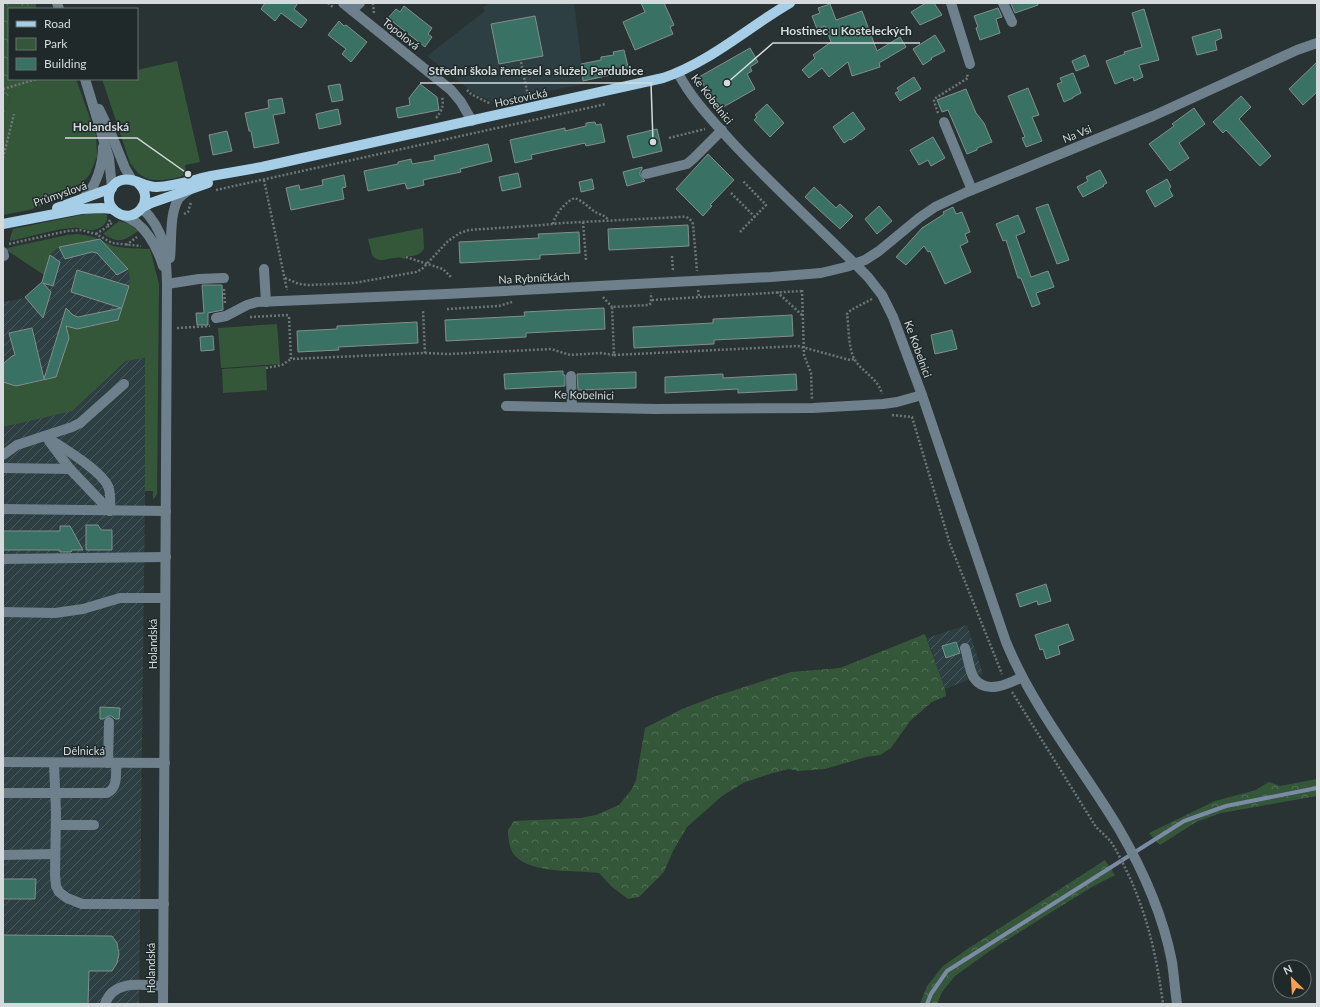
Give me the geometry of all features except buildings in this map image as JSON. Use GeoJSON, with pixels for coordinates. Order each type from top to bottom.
{"type":"FeatureCollection","features":[{"type":"Feature","properties":{"kind":"main road","name":"Hostovická"},"geometry":{"type":"LineString","coordinates":[[134,181],[149,187],[159,187],[262,167],[637,85],[678,73],[710,56],[790,3]]}},
{"type":"Feature","properties":{"kind":"main road","name":"Hostovická"},"geometry":{"type":"LineString","coordinates":[[124,216],[133,215],[151,203],[191,194],[262,167]]}},
{"type":"Feature","properties":{"kind":"main road"},"geometry":{"type":"LineString","coordinates":[[124,216],[113,209],[109,198],[112,188],[118,181],[134,181],[142,187],[145,195],[143,207]]}},
{"type":"Feature","properties":{"kind":"main road","name":"Průmyslová"},"geometry":{"type":"LineString","coordinates":[[16,221],[79,201],[112,188]]}},
{"type":"Feature","properties":{"kind":"main road","name":"Průmyslová"},"geometry":{"type":"LineString","coordinates":[[3,224],[81,209],[113,209]]}},
{"type":"Feature","properties":{"kind":"street","name":"Topolová"},"geometry":{"type":"LineString","coordinates":[[343,3],[356,7],[451,90],[461,102],[472,121]]}},
{"type":"Feature","properties":{"kind":"street"},"geometry":{"type":"LineString","coordinates":[[951,3],[968,68]]}},
{"type":"Feature","properties":{"kind":"street"},"geometry":{"type":"LineString","coordinates":[[1003,3],[1012,22]]}},
{"type":"Feature","properties":{"kind":"street","name":"Na Vsi"},"geometry":{"type":"LineString","coordinates":[[855,264],[880,251],[919,218],[935,207],[972,190],[1153,116],[1297,50],[1317,43]]}},
{"type":"Feature","properties":{"kind":"street","name":"Ke Kobelnici"},"geometry":{"type":"LineString","coordinates":[[506,406],[678,409],[813,408],[883,404],[922,395],[893,318],[882,295],[868,277],[750,162],[688,90],[678,73]]}},
{"type":"Feature","properties":{"kind":"street"},"geometry":{"type":"LineString","coordinates":[[86,80],[110,164],[112,188]]}},
{"type":"Feature","properties":{"kind":"street"},"geometry":{"type":"LineString","coordinates":[[86,80],[112,136],[122,163],[134,181]]}},
{"type":"Feature","properties":{"kind":"street"},"geometry":{"type":"LineString","coordinates":[[944,122],[972,190]]}},
{"type":"Feature","properties":{"kind":"street"},"geometry":{"type":"LineString","coordinates":[[646,174],[686,164],[722,130]]}},
{"type":"Feature","properties":{"kind":"street"},"geometry":{"type":"LineString","coordinates":[[79,201],[91,189],[100,169],[102,155],[101,133]]}},
{"type":"Feature","properties":{"kind":"street","name":"Holandská"},"geometry":{"type":"LineString","coordinates":[[167,284],[174,208],[180,198],[191,194]]}},
{"type":"Feature","properties":{"kind":"street","name":"Holandská"},"geometry":{"type":"LineString","coordinates":[[143,207],[155,223],[164,245],[166,255],[167,284],[163,1004]]}},
{"type":"Feature","properties":{"kind":"street","name":"Holandská"},"geometry":{"type":"LineString","coordinates":[[124,216],[132,220],[144,231],[155,246],[164,268],[167,284]]}},
{"type":"Feature","properties":{"kind":"street","name":"Na Rybníčkách"},"geometry":{"type":"LineString","coordinates":[[221,317],[253,303],[801,275],[821,273],[855,264]]}},
{"type":"Feature","properties":{"kind":"street"},"geometry":{"type":"LineString","coordinates":[[264,269],[266,302]]}},
{"type":"Feature","properties":{"kind":"street"},"geometry":{"type":"LineString","coordinates":[[167,284],[199,279],[224,278]]}},
{"type":"Feature","properties":{"kind":"street"},"geometry":{"type":"LineString","coordinates":[[571,376],[572,407]]}},
{"type":"Feature","properties":{"kind":"street"},"geometry":{"type":"LineString","coordinates":[[3,455],[17,445],[65,431],[80,423],[124,384]]}},
{"type":"Feature","properties":{"kind":"street"},"geometry":{"type":"LineString","coordinates":[[922,395],[1006,642],[1022,677],[1040,708],[1113,819],[1128,845],[1151,894],[1166,938],[1177,1004]]}},
{"type":"Feature","properties":{"kind":"street"},"geometry":{"type":"LineString","coordinates":[[45,436],[76,456],[105,481],[109,488],[110,511]]}},
{"type":"Feature","properties":{"kind":"street"},"geometry":{"type":"LineString","coordinates":[[45,436],[70,469],[110,511]]}},
{"type":"Feature","properties":{"kind":"street"},"geometry":{"type":"LineString","coordinates":[[3,468],[70,469]]}},
{"type":"Feature","properties":{"kind":"street"},"geometry":{"type":"LineString","coordinates":[[3,509],[166,511]]}},
{"type":"Feature","properties":{"kind":"street"},"geometry":{"type":"LineString","coordinates":[[3,559],[166,557]]}},
{"type":"Feature","properties":{"kind":"street"},"geometry":{"type":"LineString","coordinates":[[3,612],[55,613],[83,609],[120,598],[165,598]]}},
{"type":"Feature","properties":{"kind":"street"},"geometry":{"type":"LineString","coordinates":[[965,648],[974,678],[978,682],[989,687],[1002,686],[1022,677]]}},
{"type":"Feature","properties":{"kind":"street"},"geometry":{"type":"LineString","coordinates":[[3,793],[103,794],[110,792],[115,784],[108,722]]}},
{"type":"Feature","properties":{"kind":"street","name":"Dělnická"},"geometry":{"type":"LineString","coordinates":[[3,762],[165,763]]}},
{"type":"Feature","properties":{"kind":"street"},"geometry":{"type":"LineString","coordinates":[[54,762],[56,824],[55,875],[56,886],[59,892],[82,904],[164,904]]}},
{"type":"Feature","properties":{"kind":"street"},"geometry":{"type":"LineString","coordinates":[[56,824],[94,825]]}},
{"type":"Feature","properties":{"kind":"street"},"geometry":{"type":"LineString","coordinates":[[3,854],[55,854]]}},
{"type":"Feature","properties":{"kind":"street"},"geometry":{"type":"LineString","coordinates":[[105,1004],[108,996],[124,985],[163,986]]}},
{"type":"Feature","properties":{"kind":"path"},"geometry":{"type":"LineString","coordinates":[[374,16],[373,4],[376,3]]}},
{"type":"Feature","properties":{"kind":"path"},"geometry":{"type":"LineString","coordinates":[[521,62],[528,96]]}},
{"type":"Feature","properties":{"kind":"path"},"geometry":{"type":"LineString","coordinates":[[944,122],[941,120],[934,99],[968,78],[968,68]]}},
{"type":"Feature","properties":{"kind":"path"},"geometry":{"type":"LineString","coordinates":[[3,89],[34,80]]}},
{"type":"Feature","properties":{"kind":"path"},"geometry":{"type":"LineString","coordinates":[[214,191],[608,103]]}},
{"type":"Feature","properties":{"kind":"path"},"geometry":{"type":"LineString","coordinates":[[3,158],[14,114]]}},
{"type":"Feature","properties":{"kind":"path"},"geometry":{"type":"LineString","coordinates":[[669,138],[705,129]]}},
{"type":"Feature","properties":{"kind":"path"},"geometry":{"type":"LineString","coordinates":[[262,167],[290,302]]}},
{"type":"Feature","properties":{"kind":"path"},"geometry":{"type":"LineString","coordinates":[[740,232],[766,205],[743,181]]}},
{"type":"Feature","properties":{"kind":"path"},"geometry":{"type":"LineString","coordinates":[[731,193],[755,217]]}},
{"type":"Feature","properties":{"kind":"path"},"geometry":{"type":"LineString","coordinates":[[173,218],[186,214],[191,194]]}},
{"type":"Feature","properties":{"kind":"path"},"geometry":{"type":"LineString","coordinates":[[553,224],[557,214],[569,201],[575,198],[580,200],[590,209],[607,217],[608,220]]}},
{"type":"Feature","properties":{"kind":"path"},"geometry":{"type":"LineString","coordinates":[[285,278],[299,284],[309,285],[354,283],[416,272],[419,271],[448,241],[460,233],[469,230],[608,220],[680,216],[687,217],[693,224],[695,255]]}},
{"type":"Feature","properties":{"kind":"path"},"geometry":{"type":"LineString","coordinates":[[583,222],[586,260]]}},
{"type":"Feature","properties":{"kind":"path"},"geometry":{"type":"LineString","coordinates":[[96,234],[107,227]]}},
{"type":"Feature","properties":{"kind":"path"},"geometry":{"type":"LineString","coordinates":[[3,245],[67,230],[81,230],[96,234],[112,243],[155,246]]}},
{"type":"Feature","properties":{"kind":"path"},"geometry":{"type":"LineString","coordinates":[[126,245],[144,231]]}},
{"type":"Feature","properties":{"kind":"path"},"geometry":{"type":"LineString","coordinates":[[672,256],[674,282]]}},
{"type":"Feature","properties":{"kind":"path"},"geometry":{"type":"LineString","coordinates":[[406,257],[443,269],[451,277]]}},
{"type":"Feature","properties":{"kind":"path"},"geometry":{"type":"LineString","coordinates":[[801,275],[803,347],[804,358],[811,373],[813,408]]}},
{"type":"Feature","properties":{"kind":"path"},"geometry":{"type":"LineString","coordinates":[[166,329],[217,326],[221,317],[224,278]]}},
{"type":"Feature","properties":{"kind":"path"},"geometry":{"type":"LineString","coordinates":[[651,283],[652,300]]}},
{"type":"Feature","properties":{"kind":"path"},"geometry":{"type":"LineString","coordinates":[[614,355],[612,307],[645,305],[649,304],[652,300],[802,291]]}},
{"type":"Feature","properties":{"kind":"path"},"geometry":{"type":"LineString","coordinates":[[777,292],[802,316]]}},
{"type":"Feature","properties":{"kind":"path"},"geometry":{"type":"LineString","coordinates":[[882,295],[851,310],[847,314],[851,351],[854,359],[878,383],[882,394],[883,404]]}},
{"type":"Feature","properties":{"kind":"path"},"geometry":{"type":"LineString","coordinates":[[423,310],[425,353]]}},
{"type":"Feature","properties":{"kind":"path"},"geometry":{"type":"LineString","coordinates":[[244,317],[289,316],[291,359]]}},
{"type":"Feature","properties":{"kind":"path"},"geometry":{"type":"LineString","coordinates":[[266,368],[282,366],[291,359],[551,349],[570,355],[600,353],[614,355],[798,346],[850,360],[854,359]]}},
{"type":"Feature","properties":{"kind":"path"},"geometry":{"type":"LineString","coordinates":[[1116,851],[1139,900],[1150,932],[1158,968],[1163,1004]]}},
{"type":"Feature","properties":{"kind":"shaded area"},"geometry":{"type":"Polygon","coordinates":[[[490,3],[574,3],[584,84],[493,102],[475,94],[427,56],[485,11],[483,7],[490,3]]]}},
{"type":"Feature","properties":{"kind":"shaded area"},"geometry":{"type":"Polygon","coordinates":[[[93,240],[104,243],[128,269],[131,280],[120,314],[111,322],[78,329],[69,337],[58,371],[50,379],[15,386],[4,382],[3,302],[25,298],[42,282],[50,255],[59,247],[93,240]]]}},
{"type":"Feature","properties":{"kind":"shaded area"},"geometry":{"type":"Polygon","coordinates":[[[145,358],[145,493],[139,1004],[3,1004],[3,427],[72,410],[126,361],[145,358]]]}},
{"type":"Feature","properties":{"kind":"shaded area"},"geometry":{"type":"Polygon","coordinates":[[[967,625],[983,674],[945,689],[927,638],[967,625]]]}},
{"type":"Feature","properties":{"kind":"green space"},"geometry":{"type":"Polygon","coordinates":[[[3,3],[36,3],[36,8],[8,8],[8,80],[15,80],[3,119],[3,3]]]}},
{"type":"Feature","properties":{"kind":"green space"},"geometry":{"type":"Polygon","coordinates":[[[177,61],[200,162],[185,165],[187,175],[162,180],[149,179],[138,173],[130,163],[102,80],[138,80],[138,70],[177,61]]]}},
{"type":"Feature","properties":{"kind":"green space"},"geometry":{"type":"Polygon","coordinates":[[[15,80],[76,80],[96,135],[97,156],[90,174],[76,191],[50,203],[29,210],[3,215],[3,119],[15,80]]]}},
{"type":"Feature","properties":{"kind":"green space"},"geometry":{"type":"Polygon","coordinates":[[[90,213],[102,213],[107,215],[106,223],[94,230],[75,228],[49,231],[10,241],[13,229],[90,213]]]}},
{"type":"Feature","properties":{"kind":"green space"},"geometry":{"type":"Polygon","coordinates":[[[119,221],[129,224],[138,231],[121,240],[113,239],[103,234],[119,221]]]}},
{"type":"Feature","properties":{"kind":"green space"},"geometry":{"type":"Polygon","coordinates":[[[423,228],[424,249],[418,254],[414,256],[406,256],[405,259],[398,258],[383,260],[377,259],[372,255],[368,239],[423,228]]]}},
{"type":"Feature","properties":{"kind":"green space"},"geometry":{"type":"Polygon","coordinates":[[[78,234],[94,237],[113,246],[150,249],[159,284],[157,494],[153,500],[153,491],[145,491],[145,358],[126,361],[72,411],[3,427],[3,382],[16,386],[50,379],[58,370],[69,337],[66,326],[78,329],[111,322],[120,314],[130,280],[128,269],[104,243],[93,240],[59,247],[50,255],[44,275],[8,251],[7,248],[78,234]]]}},
{"type":"Feature","properties":{"kind":"green space"},"geometry":{"type":"Polygon","coordinates":[[[277,324],[280,364],[221,368],[218,328],[277,324]]]}},
{"type":"Feature","properties":{"kind":"green space"},"geometry":{"type":"Polygon","coordinates":[[[266,366],[267,390],[223,393],[222,369],[266,366]]]}},
{"type":"Feature","properties":{"kind":"green space"},"geometry":{"type":"Polygon","coordinates":[[[925,634],[945,689],[946,696],[932,702],[910,721],[891,748],[880,755],[866,757],[825,769],[798,771],[789,769],[743,783],[722,796],[687,827],[673,851],[664,872],[639,897],[628,899],[612,887],[599,873],[555,870],[532,866],[515,856],[511,850],[508,830],[514,821],[580,818],[596,815],[619,805],[632,789],[636,780],[645,728],[682,709],[716,696],[791,672],[840,668],[925,634]]]}},
{"type":"Feature","properties":{"kind":"green space"},"geometry":{"type":"Polygon","coordinates":[[[1317,779],[1317,796],[1221,813],[1196,822],[1160,845],[1149,833],[1215,801],[1256,790],[1269,782],[1280,786],[1317,779]]]}},
{"type":"Feature","properties":{"kind":"green space"},"geometry":{"type":"Polygon","coordinates":[[[1105,860],[1115,875],[1090,888],[991,950],[955,976],[942,992],[937,1004],[920,1004],[927,986],[943,966],[1105,860]]]}},
{"type":"Feature","properties":{"kind":"waterway"},"geometry":{"type":"LineString","coordinates":[[927,1004],[931,994],[947,971],[1184,821],[1226,806],[1317,788]]}},
{"type":"Feature","properties":{"kind":"place","name":"Hostinec u Kosteleckých"},"geometry":{"type":"Point","coordinates":[727,83]}},
{"type":"Feature","properties":{"kind":"place","name":"Střední škola řemesel a služeb Pardubice"},"geometry":{"type":"Point","coordinates":[653,142]}},
{"type":"Feature","properties":{"kind":"place","name":"Holandská"},"geometry":{"type":"Point","coordinates":[188,174]}}]}
